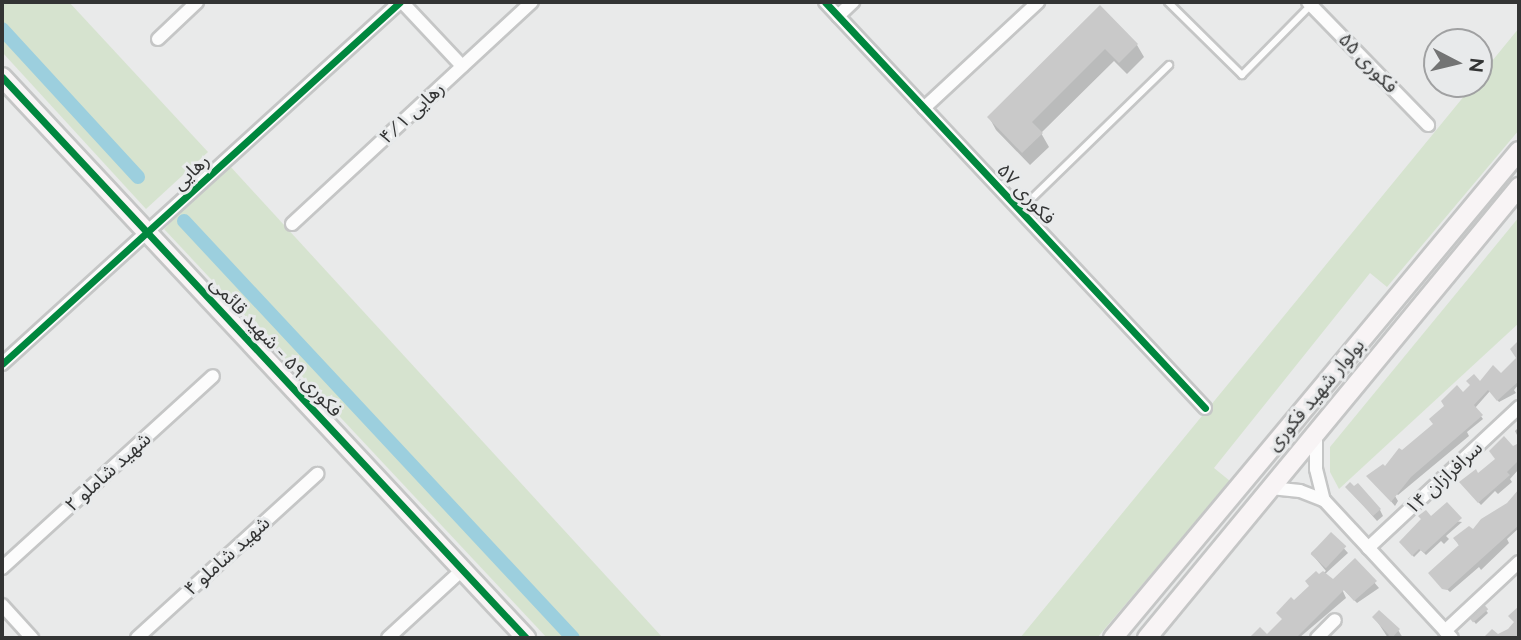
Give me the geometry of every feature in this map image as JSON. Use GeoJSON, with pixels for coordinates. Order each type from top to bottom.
{"type":"FeatureCollection","features":[{"type":"Feature","properties":{"kind":"main road","name":"فکوری ۵۹ - شهید قائمی"},"geometry":{"type":"LineString","coordinates":[[2,77],[526,638]]}},
{"type":"Feature","properties":{"kind":"main road","name":"بولوار شهید فکوری"},"geometry":{"type":"LineString","coordinates":[[1113,638],[1519,151]]}},
{"type":"Feature","properties":{"kind":"main road","name":"بولوار شهید فکوری"},"geometry":{"type":"LineString","coordinates":[[1147,638],[1519,187]]}},
{"type":"Feature","properties":{"kind":"street"},"geometry":{"type":"LineString","coordinates":[[158,39],[197,2]]}},
{"type":"Feature","properties":{"kind":"street"},"geometry":{"type":"LineString","coordinates":[[401,2],[462,66]]}},
{"type":"Feature","properties":{"kind":"street","name":"رهایی"},"geometry":{"type":"LineString","coordinates":[[2,364],[401,2]]}},
{"type":"Feature","properties":{"kind":"street","name":"رهایی ۴/۱"},"geometry":{"type":"LineString","coordinates":[[292,224],[532,2]]}},
{"type":"Feature","properties":{"kind":"street","name":"فکوری ۵۷"},"geometry":{"type":"LineString","coordinates":[[825,2],[1205,408]]}},
{"type":"Feature","properties":{"kind":"street"},"geometry":{"type":"LineString","coordinates":[[838,16],[853,2]]}},
{"type":"Feature","properties":{"kind":"street"},"geometry":{"type":"LineString","coordinates":[[925,108],[1038,2]]}},
{"type":"Feature","properties":{"kind":"street","name":"فکوری ۵۵"},"geometry":{"type":"LineString","coordinates":[[1309,3],[1428,125]]}},
{"type":"Feature","properties":{"kind":"street","name":"شهید شاملو ۲"},"geometry":{"type":"LineString","coordinates":[[2,568],[213,376]]}},
{"type":"Feature","properties":{"kind":"street","name":"سرافرازان ۱۴"},"geometry":{"type":"LineString","coordinates":[[1368,548],[1519,407]]}},
{"type":"Feature","properties":{"kind":"street"},"geometry":{"type":"LineString","coordinates":[[1316,433],[1316,469],[1324,500]]}},
{"type":"Feature","properties":{"kind":"street","name":"شهید شاملو ۴"},"geometry":{"type":"LineString","coordinates":[[136,638],[317,474]]}},
{"type":"Feature","properties":{"kind":"street"},"geometry":{"type":"LineString","coordinates":[[1270,488],[1300,491],[1324,500],[1449,635],[1519,562]]}},
{"type":"Feature","properties":{"kind":"street"},"geometry":{"type":"LineString","coordinates":[[387,638],[462,570]]}},
{"type":"Feature","properties":{"kind":"street"},"geometry":{"type":"LineString","coordinates":[[2,605],[33,638]]}},
{"type":"Feature","properties":{"kind":"street"},"geometry":{"type":"LineString","coordinates":[[1317,638],[1335,620]]}},
{"type":"Feature","properties":{"kind":"lane"},"geometry":{"type":"LineString","coordinates":[[1168,2],[1242,75],[1309,3]]}},
{"type":"Feature","properties":{"kind":"lane"},"geometry":{"type":"LineString","coordinates":[[1020,210],[1169,65]]}},
{"type":"Feature","properties":{"kind":"green space"},"geometry":{"type":"Polygon","coordinates":[[[2,2],[69,2],[208,152],[146,209],[2,52],[2,2]]]}},
{"type":"Feature","properties":{"kind":"green space"},"geometry":{"type":"Polygon","coordinates":[[[1519,28],[1519,130],[1387,287],[1370,273],[1214,468],[1230,481],[1097,638],[1020,638],[1463,98],[1493,98],[1493,60],[1519,28]]]}},
{"type":"Feature","properties":{"kind":"green space"},"geometry":{"type":"Polygon","coordinates":[[[229,165],[663,638],[547,638],[164,229],[229,165]]]}},
{"type":"Feature","properties":{"kind":"green space"},"geometry":{"type":"Polygon","coordinates":[[[1519,217],[1519,323],[1339,489],[1330,472],[1330,447],[1519,217]]]}},
{"type":"Feature","properties":{"kind":"building"},"geometry":{"type":"Polygon","coordinates":[[[1100,5],[1138,44],[1119,63],[1105,49],[1032,122],[1043,133],[1022,153],[987,117],[1100,5]]]}},
{"type":"Feature","properties":{"kind":"building"},"geometry":{"type":"Polygon","coordinates":[[[1519,340],[1519,381],[1497,401],[1488,390],[1474,405],[1483,415],[1411,477],[1391,502],[1366,476],[1383,464],[1385,466],[1399,448],[1402,450],[1433,424],[1429,419],[1444,406],[1441,401],[1457,385],[1463,392],[1470,385],[1466,381],[1474,374],[1480,381],[1493,365],[1501,373],[1516,358],[1510,349],[1519,340]]]}},
{"type":"Feature","properties":{"kind":"building"},"geometry":{"type":"Polygon","coordinates":[[[1504,436],[1513,446],[1519,443],[1519,465],[1517,462],[1507,472],[1510,475],[1478,503],[1459,482],[1476,469],[1478,473],[1495,459],[1489,451],[1504,436]]]}},
{"type":"Feature","properties":{"kind":"building"},"geometry":{"type":"Polygon","coordinates":[[[1350,482],[1354,486],[1358,483],[1381,509],[1373,516],[1345,487],[1350,482]]]}},
{"type":"Feature","properties":{"kind":"building"},"geometry":{"type":"Polygon","coordinates":[[[1519,489],[1519,525],[1447,590],[1442,589],[1428,573],[1459,545],[1453,538],[1469,526],[1473,529],[1481,519],[1507,503],[1519,489]]]}},
{"type":"Feature","properties":{"kind":"building"},"geometry":{"type":"Polygon","coordinates":[[[1447,502],[1462,518],[1424,553],[1419,549],[1412,556],[1399,542],[1421,519],[1418,516],[1426,510],[1431,516],[1447,502]]]}},
{"type":"Feature","properties":{"kind":"building"},"geometry":{"type":"Polygon","coordinates":[[[1331,532],[1346,546],[1326,568],[1311,554],[1331,532]]]}},
{"type":"Feature","properties":{"kind":"building"},"geometry":{"type":"Polygon","coordinates":[[[1355,558],[1377,581],[1354,601],[1344,590],[1296,638],[1249,638],[1260,627],[1267,634],[1282,619],[1276,613],[1291,597],[1294,600],[1309,586],[1305,581],[1316,571],[1319,574],[1323,571],[1333,579],[1355,558]]]}},
{"type":"Feature","properties":{"kind":"building"},"geometry":{"type":"Polygon","coordinates":[[[1481,601],[1488,609],[1473,622],[1466,614],[1481,601]]]}},
{"type":"Feature","properties":{"kind":"building"},"geometry":{"type":"Polygon","coordinates":[[[1519,606],[1519,638],[1485,636],[1492,629],[1498,634],[1508,629],[1514,622],[1508,616],[1519,606]]]}},
{"type":"Feature","properties":{"kind":"building"},"geometry":{"type":"Polygon","coordinates":[[[1379,610],[1400,629],[1392,638],[1386,638],[1389,635],[1372,617],[1379,610]]]}},
{"type":"Feature","properties":{"kind":"waterway"},"geometry":{"type":"LineString","coordinates":[[2,29],[138,177]]}},
{"type":"Feature","properties":{"kind":"waterway"},"geometry":{"type":"LineString","coordinates":[[184,221],[573,638]]}},
{"type":"Feature","properties":{"kind":"cycle path"},"geometry":{"type":"LineString","coordinates":[[2,364],[400,2]]}},
{"type":"Feature","properties":{"kind":"cycle path"},"geometry":{"type":"LineString","coordinates":[[825,2],[1205,408]]}},
{"type":"Feature","properties":{"kind":"cycle path"},"geometry":{"type":"LineString","coordinates":[[2,77],[526,638]]}}]}
